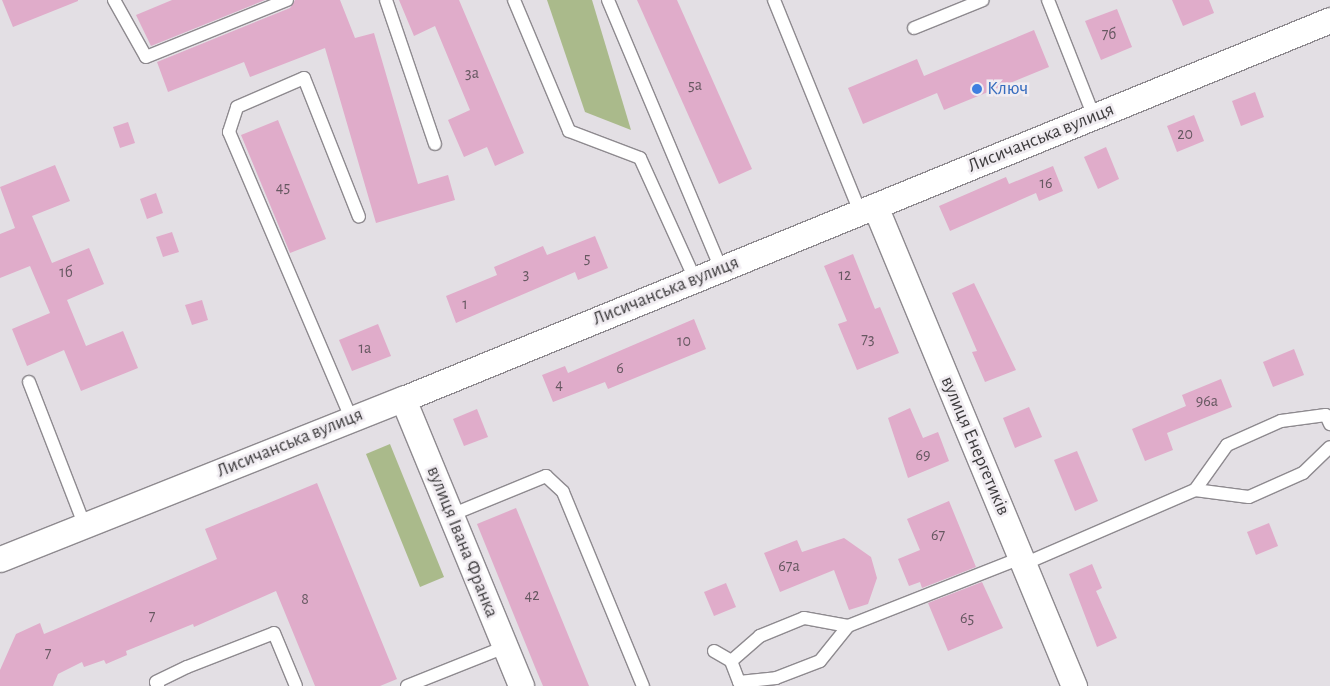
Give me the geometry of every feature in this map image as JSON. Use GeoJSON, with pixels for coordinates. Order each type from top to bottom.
{"type":"FeatureCollection","features":[{"type":"Feature","properties":{"kind":"street","name":"Лисичанська вулиця"},"geometry":{"type":"LineString","coordinates":[[0,559],[84,524],[403,399],[1330,20]]}},
{"type":"Feature","properties":{"kind":"street","name":"вулиця Енергетиків"},"geometry":{"type":"LineString","coordinates":[[867,209],[1023,561],[1074,686]]}},
{"type":"Feature","properties":{"kind":"street","name":"вулиця Івана Франка"},"geometry":{"type":"LineString","coordinates":[[403,399],[521,686]]}},
{"type":"Feature","properties":{"kind":"lane"},"geometry":{"type":"LineString","coordinates":[[114,0],[146,57],[287,0]]}},
{"type":"Feature","properties":{"kind":"lane"},"geometry":{"type":"LineString","coordinates":[[386,0],[435,144]]}},
{"type":"Feature","properties":{"kind":"lane"},"geometry":{"type":"LineString","coordinates":[[514,0],[569,130],[640,158],[695,279]]}},
{"type":"Feature","properties":{"kind":"lane"},"geometry":{"type":"LineString","coordinates":[[608,0],[721,269]]}},
{"type":"Feature","properties":{"kind":"lane"},"geometry":{"type":"LineString","coordinates":[[774,0],[867,209]]}},
{"type":"Feature","properties":{"kind":"lane"},"geometry":{"type":"LineString","coordinates":[[914,28],[983,0]]}},
{"type":"Feature","properties":{"kind":"lane"},"geometry":{"type":"LineString","coordinates":[[1048,0],[1094,116]]}},
{"type":"Feature","properties":{"kind":"lane"},"geometry":{"type":"LineString","coordinates":[[352,418],[229,132],[237,107],[304,78],[359,217]]}},
{"type":"Feature","properties":{"kind":"lane"},"geometry":{"type":"LineString","coordinates":[[29,382],[84,524]]}},
{"type":"Feature","properties":{"kind":"lane"},"geometry":{"type":"LineString","coordinates":[[1195,490],[1227,445],[1281,421],[1326,415],[1330,424]]}},
{"type":"Feature","properties":{"kind":"lane"},"geometry":{"type":"LineString","coordinates":[[730,661],[760,636],[804,618],[848,626],[1023,561],[1195,490],[1249,497],[1303,473],[1330,448]]}},
{"type":"Feature","properties":{"kind":"lane"},"geometry":{"type":"LineString","coordinates":[[451,515],[546,476],[563,492],[643,686]]}},
{"type":"Feature","properties":{"kind":"lane"},"geometry":{"type":"LineString","coordinates":[[714,651],[730,661],[739,682],[776,678],[820,661],[848,626]]}},
{"type":"Feature","properties":{"kind":"lane"},"geometry":{"type":"LineString","coordinates":[[158,686],[156,682],[187,666],[274,633],[296,686]]}},
{"type":"Feature","properties":{"kind":"lane"},"geometry":{"type":"LineString","coordinates":[[407,686],[505,647]]}},
{"type":"Feature","properties":{"kind":"green space"},"geometry":{"type":"Polygon","coordinates":[[[547,0],[592,0],[631,130],[585,112],[547,0]]]}},
{"type":"Feature","properties":{"kind":"green space"},"geometry":{"type":"Polygon","coordinates":[[[390,444],[444,577],[420,587],[366,454],[390,444]]]}},
{"type":"Feature","properties":{"kind":"building"},"geometry":{"type":"Polygon","coordinates":[[[2,0],[78,0],[78,1],[13,27],[2,0]]]}},
{"type":"Feature","properties":{"kind":"building"},"geometry":{"type":"Polygon","coordinates":[[[172,0],[265,0],[151,46],[136,15],[172,0]]]}},
{"type":"Feature","properties":{"kind":"building"},"geometry":{"type":"Polygon","coordinates":[[[295,0],[340,0],[355,38],[374,33],[418,184],[448,175],[455,200],[376,223],[325,48],[250,77],[244,62],[168,92],[157,62],[290,8],[295,0]]]}},
{"type":"Feature","properties":{"kind":"building"},"geometry":{"type":"Polygon","coordinates":[[[399,0],[459,0],[524,153],[495,166],[487,147],[464,157],[448,120],[470,110],[435,26],[414,36],[399,0]]]}},
{"type":"Feature","properties":{"kind":"building"},"geometry":{"type":"Polygon","coordinates":[[[637,0],[677,0],[752,169],[719,184],[637,0]]]}},
{"type":"Feature","properties":{"kind":"building"},"geometry":{"type":"Polygon","coordinates":[[[1172,0],[1209,0],[1214,13],[1183,26],[1172,0]]]}},
{"type":"Feature","properties":{"kind":"building"},"geometry":{"type":"Polygon","coordinates":[[[1117,9],[1132,47],[1101,60],[1085,21],[1117,9]]]}},
{"type":"Feature","properties":{"kind":"building"},"geometry":{"type":"Polygon","coordinates":[[[1034,30],[1049,67],[944,110],[937,93],[863,124],[848,88],[917,59],[924,76],[1034,30]]]}},
{"type":"Feature","properties":{"kind":"building"},"geometry":{"type":"Polygon","coordinates":[[[1255,92],[1264,117],[1241,126],[1232,101],[1255,92]]]}},
{"type":"Feature","properties":{"kind":"building"},"geometry":{"type":"Polygon","coordinates":[[[1194,115],[1204,141],[1177,152],[1167,126],[1194,115]]]}},
{"type":"Feature","properties":{"kind":"building"},"geometry":{"type":"Polygon","coordinates":[[[278,120],[326,239],[290,253],[241,135],[278,120]]]}},
{"type":"Feature","properties":{"kind":"building"},"geometry":{"type":"Polygon","coordinates":[[[128,122],[135,143],[120,148],[113,127],[128,122]]]}},
{"type":"Feature","properties":{"kind":"building"},"geometry":{"type":"Polygon","coordinates":[[[1106,147],[1119,179],[1098,189],[1084,157],[1106,147]]]}},
{"type":"Feature","properties":{"kind":"building"},"geometry":{"type":"Polygon","coordinates":[[[55,165],[70,201],[32,216],[52,263],[89,248],[104,284],[67,300],[86,346],[123,331],[138,368],[81,391],[64,350],[27,366],[12,329],[50,313],[30,266],[0,278],[0,234],[15,228],[0,187],[55,165]]]}},
{"type":"Feature","properties":{"kind":"building"},"geometry":{"type":"Polygon","coordinates":[[[1053,166],[1063,191],[1039,201],[1036,193],[950,231],[939,206],[1006,177],[1009,184],[1053,166]]]}},
{"type":"Feature","properties":{"kind":"building"},"geometry":{"type":"Polygon","coordinates":[[[156,193],[163,213],[147,219],[140,199],[156,193]]]}},
{"type":"Feature","properties":{"kind":"building"},"geometry":{"type":"Polygon","coordinates":[[[172,232],[179,252],[163,257],[156,237],[172,232]]]}},
{"type":"Feature","properties":{"kind":"building"},"geometry":{"type":"Polygon","coordinates":[[[595,236],[608,268],[578,280],[575,272],[456,323],[446,296],[497,275],[494,267],[543,246],[547,255],[595,236]]]}},
{"type":"Feature","properties":{"kind":"building"},"geometry":{"type":"Polygon","coordinates":[[[853,254],[875,309],[880,307],[899,353],[857,370],[838,324],[847,321],[824,266],[853,254]]]}},
{"type":"Feature","properties":{"kind":"building"},"geometry":{"type":"Polygon","coordinates":[[[974,283],[1016,370],[985,382],[972,352],[977,351],[952,293],[974,283]]]}},
{"type":"Feature","properties":{"kind":"building"},"geometry":{"type":"Polygon","coordinates":[[[202,300],[208,320],[192,325],[185,305],[202,300]]]}},
{"type":"Feature","properties":{"kind":"building"},"geometry":{"type":"Polygon","coordinates":[[[694,319],[706,349],[608,389],[605,382],[553,402],[542,375],[565,366],[568,373],[694,319]]]}},
{"type":"Feature","properties":{"kind":"building"},"geometry":{"type":"Polygon","coordinates":[[[378,324],[391,356],[352,371],[339,340],[378,324]]]}},
{"type":"Feature","properties":{"kind":"building"},"geometry":{"type":"Polygon","coordinates":[[[1294,349],[1304,375],[1273,387],[1263,362],[1294,349]]]}},
{"type":"Feature","properties":{"kind":"building"},"geometry":{"type":"Polygon","coordinates":[[[1221,379],[1232,407],[1167,433],[1173,450],[1145,461],[1132,429],[1186,406],[1182,395],[1221,379]]]}},
{"type":"Feature","properties":{"kind":"building"},"geometry":{"type":"Polygon","coordinates":[[[1029,407],[1042,437],[1015,448],[1003,418],[1029,407]]]}},
{"type":"Feature","properties":{"kind":"building"},"geometry":{"type":"Polygon","coordinates":[[[910,408],[923,438],[938,432],[949,461],[908,478],[888,418],[910,408]]]}},
{"type":"Feature","properties":{"kind":"building"},"geometry":{"type":"Polygon","coordinates":[[[477,409],[488,437],[464,446],[453,419],[477,409]]]}},
{"type":"Feature","properties":{"kind":"building"},"geometry":{"type":"Polygon","coordinates":[[[1077,451],[1098,501],[1075,511],[1054,460],[1077,451]]]}},
{"type":"Feature","properties":{"kind":"building"},"geometry":{"type":"Polygon","coordinates":[[[317,483],[397,679],[380,686],[315,686],[276,591],[194,627],[193,624],[126,651],[127,655],[106,664],[104,660],[84,667],[82,662],[58,674],[53,686],[0,686],[0,670],[16,634],[40,623],[44,634],[217,559],[205,529],[317,483]]]}},
{"type":"Feature","properties":{"kind":"building"},"geometry":{"type":"Polygon","coordinates":[[[949,501],[976,567],[922,588],[920,582],[909,586],[898,559],[920,550],[907,519],[949,501]]]}},
{"type":"Feature","properties":{"kind":"building"},"geometry":{"type":"Polygon","coordinates":[[[516,508],[589,686],[543,686],[535,667],[477,524],[516,508]]]}},
{"type":"Feature","properties":{"kind":"building"},"geometry":{"type":"Polygon","coordinates":[[[1269,523],[1278,546],[1256,555],[1247,532],[1269,523]]]}},
{"type":"Feature","properties":{"kind":"building"},"geometry":{"type":"Polygon","coordinates":[[[844,538],[871,557],[877,578],[868,604],[849,610],[834,570],[780,592],[764,553],[797,540],[802,552],[844,538]]]}},
{"type":"Feature","properties":{"kind":"building"},"geometry":{"type":"Polygon","coordinates":[[[1092,564],[1102,588],[1096,591],[1117,638],[1097,647],[1069,574],[1092,564]]]}},
{"type":"Feature","properties":{"kind":"building"},"geometry":{"type":"Polygon","coordinates":[[[982,582],[1003,628],[948,651],[928,603],[982,582]]]}},
{"type":"Feature","properties":{"kind":"building"},"geometry":{"type":"Polygon","coordinates":[[[726,583],[736,607],[714,616],[704,592],[726,583]]]}},
{"type":"Feature","properties":{"kind":"place","name":"Ключ"},"geometry":{"type":"Point","coordinates":[977,89]}}]}
